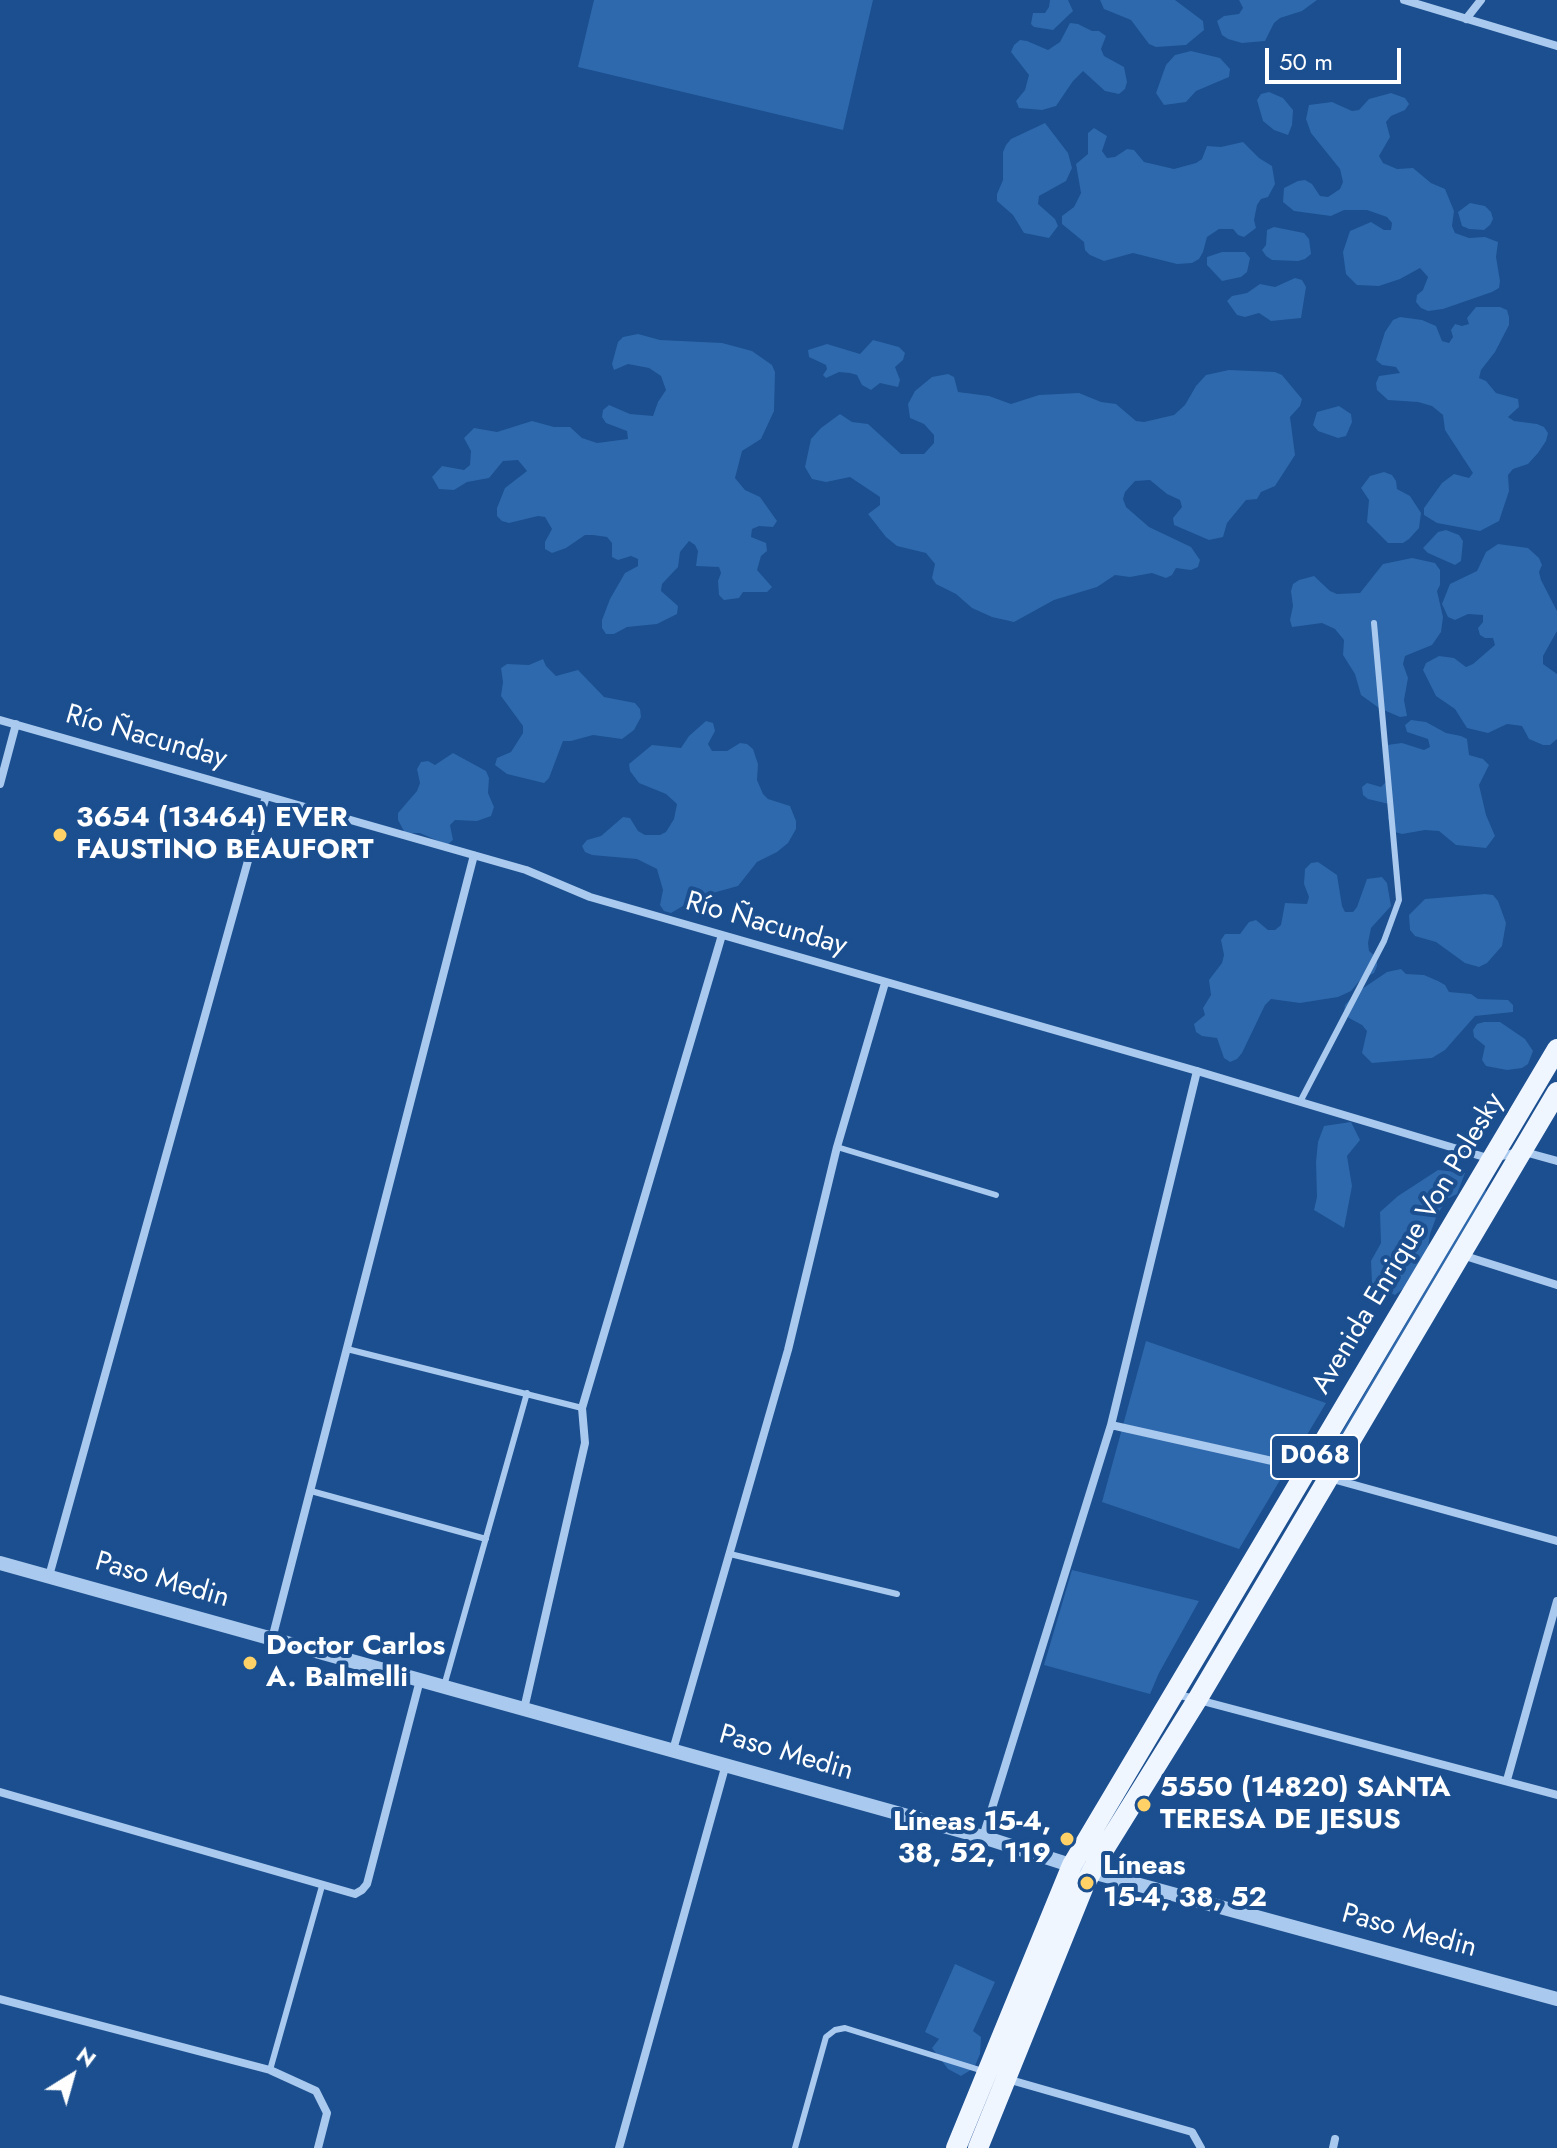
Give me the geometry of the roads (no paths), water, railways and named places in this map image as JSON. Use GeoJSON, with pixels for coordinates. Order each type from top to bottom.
{"type":"FeatureCollection","features":[{"type":"Feature","properties":{"kind":"main road","name":"Avenida Enrique Von Polesky"},"geometry":{"type":"LineString","coordinates":[[978,2148],[997,2076],[1072,1865],[1557,1049]]}},
{"type":"Feature","properties":{"kind":"main road","name":"Avenida Enrique Von Polesky"},"geometry":{"type":"LineString","coordinates":[[956,2148],[997,2076],[1084,1886],[1557,1092]]}},
{"type":"Feature","properties":{"kind":"street"},"geometry":{"type":"LineString","coordinates":[[1404,0],[1557,46]]}},
{"type":"Feature","properties":{"kind":"street"},"geometry":{"type":"LineString","coordinates":[[1466,19],[1481,0]]}},
{"type":"Feature","properties":{"kind":"street","name":"Río Ñacunday"},"geometry":{"type":"LineString","coordinates":[[0,720],[526,870],[590,897],[1197,1071],[1491,1159]]}},
{"type":"Feature","properties":{"kind":"street"},"geometry":{"type":"LineString","coordinates":[[0,784],[16,724]]}},
{"type":"Feature","properties":{"kind":"street"},"geometry":{"type":"LineString","coordinates":[[49,1576],[266,796]]}},
{"type":"Feature","properties":{"kind":"street"},"geometry":{"type":"LineString","coordinates":[[272,1639],[474,855]]}},
{"type":"Feature","properties":{"kind":"street"},"geometry":{"type":"LineString","coordinates":[[524,1709],[585,1443],[582,1408],[722,935]]}},
{"type":"Feature","properties":{"kind":"street"},"geometry":{"type":"LineString","coordinates":[[673,1750],[788,1350],[837,1147],[885,983]]}},
{"type":"Feature","properties":{"kind":"street"},"geometry":{"type":"LineString","coordinates":[[983,1837],[1111,1425],[1197,1071]]}},
{"type":"Feature","properties":{"kind":"street"},"geometry":{"type":"LineString","coordinates":[[1491,1159],[1521,1151],[1557,1161]]}},
{"type":"Feature","properties":{"kind":"street"},"geometry":{"type":"LineString","coordinates":[[1460,1254],[1557,1285]]}},
{"type":"Feature","properties":{"kind":"street"},"geometry":{"type":"LineString","coordinates":[[1111,1425],[1308,1469],[1329,1478],[1557,1541]]}},
{"type":"Feature","properties":{"kind":"street","name":"Paso Medin"},"geometry":{"type":"LineString","coordinates":[[0,1563],[726,1764],[983,1837],[1092,1872],[1557,1999]]}},
{"type":"Feature","properties":{"kind":"street"},"geometry":{"type":"LineString","coordinates":[[1507,1780],[1557,1601]]}},
{"type":"Feature","properties":{"kind":"street"},"geometry":{"type":"LineString","coordinates":[[0,1792],[355,1894],[367,1884],[420,1680]]}},
{"type":"Feature","properties":{"kind":"street"},"geometry":{"type":"LineString","coordinates":[[1175,1694],[1557,1795]]}},
{"type":"Feature","properties":{"kind":"street"},"geometry":{"type":"LineString","coordinates":[[619,2148],[726,1764]]}},
{"type":"Feature","properties":{"kind":"street"},"geometry":{"type":"LineString","coordinates":[[0,1999],[270,2070],[316,2091],[327,2113],[318,2148]]}},
{"type":"Feature","properties":{"kind":"street"},"geometry":{"type":"LineString","coordinates":[[997,2076],[1192,2132],[1201,2148]]}},
{"type":"Feature","properties":{"kind":"lane"},"geometry":{"type":"LineString","coordinates":[[1300,1102],[1384,941],[1399,900],[1374,623]]}},
{"type":"Feature","properties":{"kind":"lane"},"geometry":{"type":"LineString","coordinates":[[837,1147],[996,1195]]}},
{"type":"Feature","properties":{"kind":"lane"},"geometry":{"type":"LineString","coordinates":[[347,1349],[582,1408]]}},
{"type":"Feature","properties":{"kind":"lane"},"geometry":{"type":"LineString","coordinates":[[444,1687],[527,1393]]}},
{"type":"Feature","properties":{"kind":"lane"},"geometry":{"type":"LineString","coordinates":[[311,1491],[486,1539]]}},
{"type":"Feature","properties":{"kind":"lane"},"geometry":{"type":"LineString","coordinates":[[730,1554],[897,1594]]}},
{"type":"Feature","properties":{"kind":"lane"},"geometry":{"type":"LineString","coordinates":[[270,2070],[322,1886]]}},
{"type":"Feature","properties":{"kind":"lane"},"geometry":{"type":"LineString","coordinates":[[795,2148],[826,2037],[835,2030],[845,2028],[997,2076]]}},
{"type":"Feature","properties":{"kind":"place","name":"3654 (13464) EVER FAUSTINO BEAUFORT"},"geometry":{"type":"Point","coordinates":[60,835]}},
{"type":"Feature","properties":{"kind":"place","name":"Doctor Carlos A. Balmelli"},"geometry":{"type":"Point","coordinates":[250,1663]}},
{"type":"Feature","properties":{"kind":"place","name":"5550 (14820) SANTA TERESA DE JESUS"},"geometry":{"type":"Point","coordinates":[1144,1805]}},
{"type":"Feature","properties":{"kind":"place","name":"Líneas 15-4, 38, 52, 119"},"geometry":{"type":"Point","coordinates":[1067,1839]}},
{"type":"Feature","properties":{"kind":"place","name":"Líneas 15-4, 38, 52"},"geometry":{"type":"Point","coordinates":[1087,1883]}}]}
